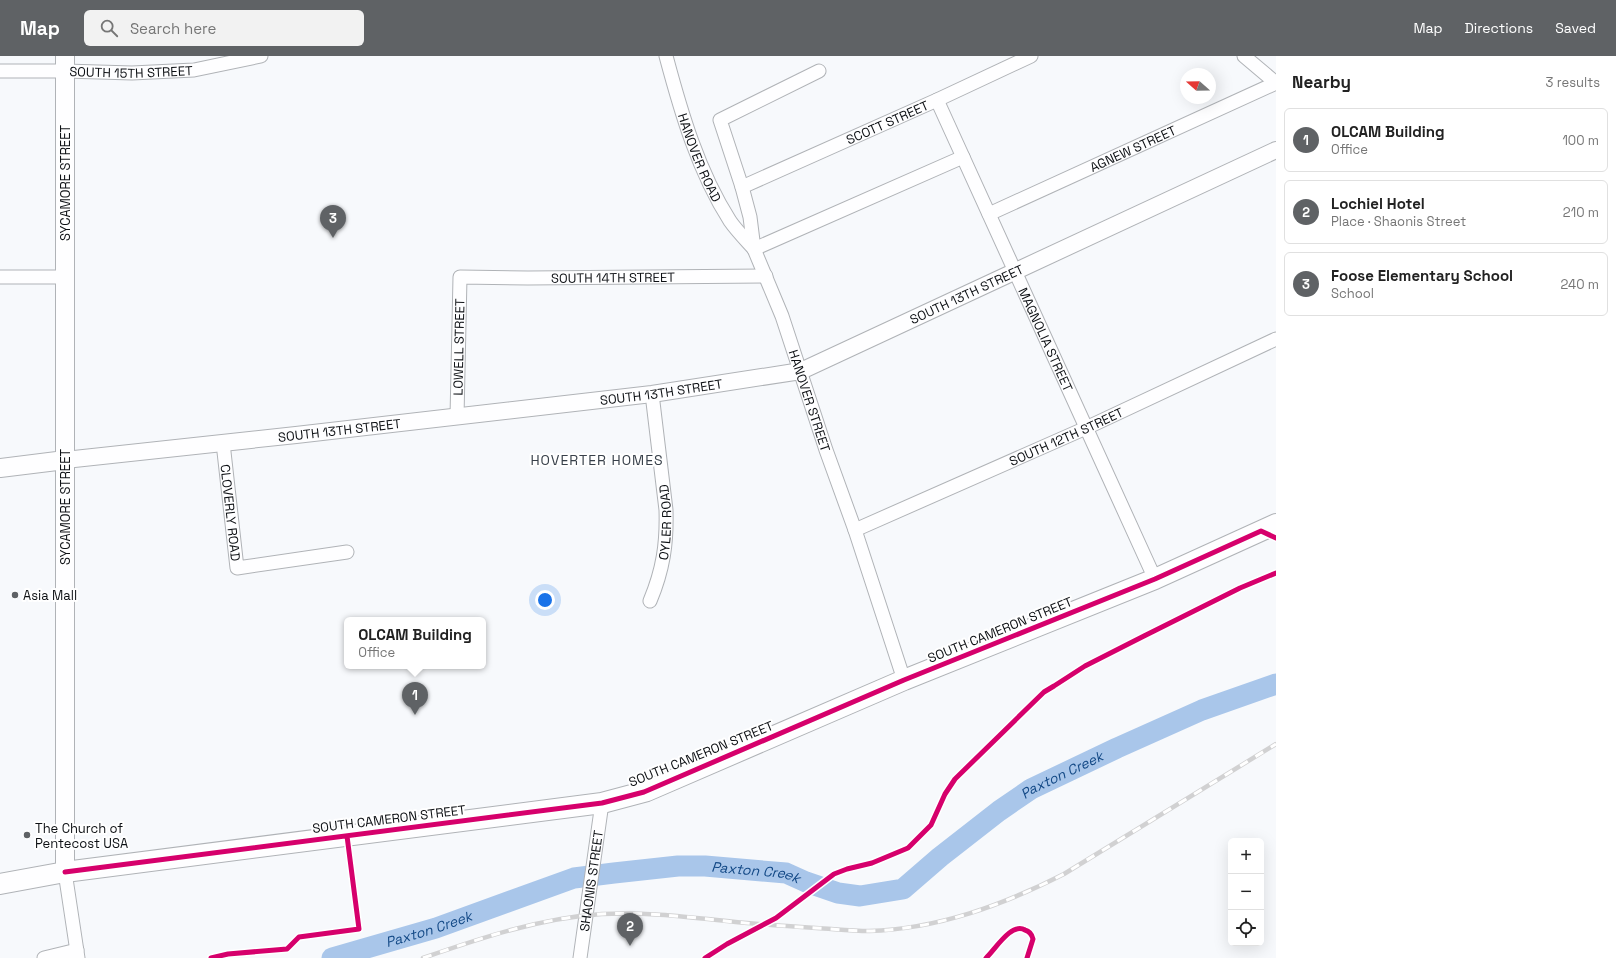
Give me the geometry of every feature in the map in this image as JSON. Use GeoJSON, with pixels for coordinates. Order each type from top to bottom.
{"type":"FeatureCollection","features":[{"type":"Feature","properties":{"kind":"main road","name":"SYCAMORE STREET"},"geometry":{"type":"LineString","coordinates":[[65,64],[65,872]]}},
{"type":"Feature","properties":{"kind":"main road","name":"SOUTH 13TH STREET"},"geometry":{"type":"LineString","coordinates":[[0,468],[65,460]]}},
{"type":"Feature","properties":{"kind":"main road","name":"SOUTH CAMERON STREET"},"geometry":{"type":"LineString","coordinates":[[0,884],[65,872],[602,803],[647,791],[904,680],[1155,579],[1276,524]]}},
{"type":"Feature","properties":{"kind":"street","name":"SOUTH 15TH STREET"},"geometry":{"type":"LineString","coordinates":[[0,71],[65,64],[132,73],[194,70],[261,56]]}},
{"type":"Feature","properties":{"kind":"street","name":"HANOVER ROAD"},"geometry":{"type":"LineString","coordinates":[[666,56],[682,115],[707,176],[731,223],[754,249]]}},
{"type":"Feature","properties":{"kind":"street","name":"SCOTT STREET"},"geometry":{"type":"LineString","coordinates":[[742,186],[937,100],[1031,56]]}},
{"type":"Feature","properties":{"kind":"street"},"geometry":{"type":"LineString","coordinates":[[1244,56],[1276,83]]}},
{"type":"Feature","properties":{"kind":"street","name":"HANOVER STREET"},"geometry":{"type":"LineString","coordinates":[[819,71],[720,120],[742,186],[750,217],[754,249],[782,316],[802,371],[826,450],[855,530],[904,680]]}},
{"type":"Feature","properties":{"kind":"street","name":"AGNEW STREET"},"geometry":{"type":"LineString","coordinates":[[989,214],[1276,83]]}},
{"type":"Feature","properties":{"kind":"street","name":"MAGNOLIA STREET"},"geometry":{"type":"LineString","coordinates":[[937,100],[1155,579]]}},
{"type":"Feature","properties":{"kind":"street","name":"SOUTH 13TH STREET"},"geometry":{"type":"LineString","coordinates":[[65,460],[652,394],[802,371],[1276,150]]}},
{"type":"Feature","properties":{"kind":"street"},"geometry":{"type":"LineString","coordinates":[[754,249],[963,157]]}},
{"type":"Feature","properties":{"kind":"street","name":"SOUTH 14TH STREET"},"geometry":{"type":"LineString","coordinates":[[460,277],[528,278],[766,276]]}},
{"type":"Feature","properties":{"kind":"street"},"geometry":{"type":"LineString","coordinates":[[0,277],[65,277]]}},
{"type":"Feature","properties":{"kind":"street","name":"LOWELL STREET"},"geometry":{"type":"LineString","coordinates":[[457,417],[460,277]]}},
{"type":"Feature","properties":{"kind":"street","name":"SOUTH 12TH STREET"},"geometry":{"type":"LineString","coordinates":[[855,530],[1086,428],[1276,339]]}},
{"type":"Feature","properties":{"kind":"street","name":"OYLER ROAD"},"geometry":{"type":"LineString","coordinates":[[650,601],[659,579],[666,529],[666,510],[652,394]]}},
{"type":"Feature","properties":{"kind":"street","name":"CLOVERLY ROAD"},"geometry":{"type":"LineString","coordinates":[[224,443],[237,568],[347,552]]}},
{"type":"Feature","properties":{"kind":"street","name":"SHAONIS STREET"},"geometry":{"type":"LineString","coordinates":[[580,958],[588,893],[602,803]]}},
{"type":"Feature","properties":{"kind":"street","name":"SYCAMORE STREET"},"geometry":{"type":"LineString","coordinates":[[65,872],[77,954]]}},
{"type":"Feature","properties":{"kind":"street"},"geometry":{"type":"LineString","coordinates":[[44,958],[77,954]]}},
{"type":"Feature","properties":{"kind":"waterway","name":"Paxton Creek"},"geometry":{"type":"LineString","coordinates":[[332,958],[436,928],[574,878],[614,873],[678,866],[705,866],[786,873],[806,882],[838,893],[860,896],[903,889],[940,857],[999,811],[1031,789],[1202,710],[1276,684]]}},
{"type":"Feature","properties":{"kind":"railway"},"geometry":{"type":"LineString","coordinates":[[423,958],[489,936],[533,924],[579,916],[602,914],[660,915],[766,925],[862,931],[920,926],[945,920],[1018,896],[1064,874],[1276,744]]}},
{"type":"Feature","properties":{"kind":"cycle path"},"geometry":{"type":"LineString","coordinates":[[65,872],[602,803],[644,792],[904,680],[1155,579],[1261,531],[1276,538]]}},
{"type":"Feature","properties":{"kind":"cycle path"},"geometry":{"type":"LineString","coordinates":[[705,958],[727,944],[776,918],[834,874],[872,863],[908,848],[931,825],[945,794],[955,779],[1044,692],[1085,666],[1240,588],[1276,573]]}},
{"type":"Feature","properties":{"kind":"cycle path"},"geometry":{"type":"LineString","coordinates":[[211,958],[228,954],[287,949],[299,937],[359,929],[347,836]]}},
{"type":"Feature","properties":{"kind":"cycle path"},"geometry":{"type":"LineString","coordinates":[[986,958],[1009,933],[1020,929],[1028,931],[1033,939],[1027,958]]}},
{"type":"Feature","properties":{"kind":"place","name":"Foose Elementary School"},"geometry":{"type":"Point","coordinates":[333,238]}},
{"type":"Feature","properties":{"kind":"place","name":"Asia Mall"},"geometry":{"type":"Point","coordinates":[15,595]}},
{"type":"Feature","properties":{"kind":"place","name":"OLCAM Building"},"geometry":{"type":"Point","coordinates":[415,715]}},
{"type":"Feature","properties":{"kind":"place","name":"The Church of Pentecost USA"},"geometry":{"type":"Point","coordinates":[27,835]}},
{"type":"Feature","properties":{"kind":"place","name":"Lochiel Hotel"},"geometry":{"type":"Point","coordinates":[630,946]}},
{"type":"Feature","properties":{"kind":"district","name":"HOVERTER HOMES"},"geometry":{"type":"Point","coordinates":[597,460]}}]}
